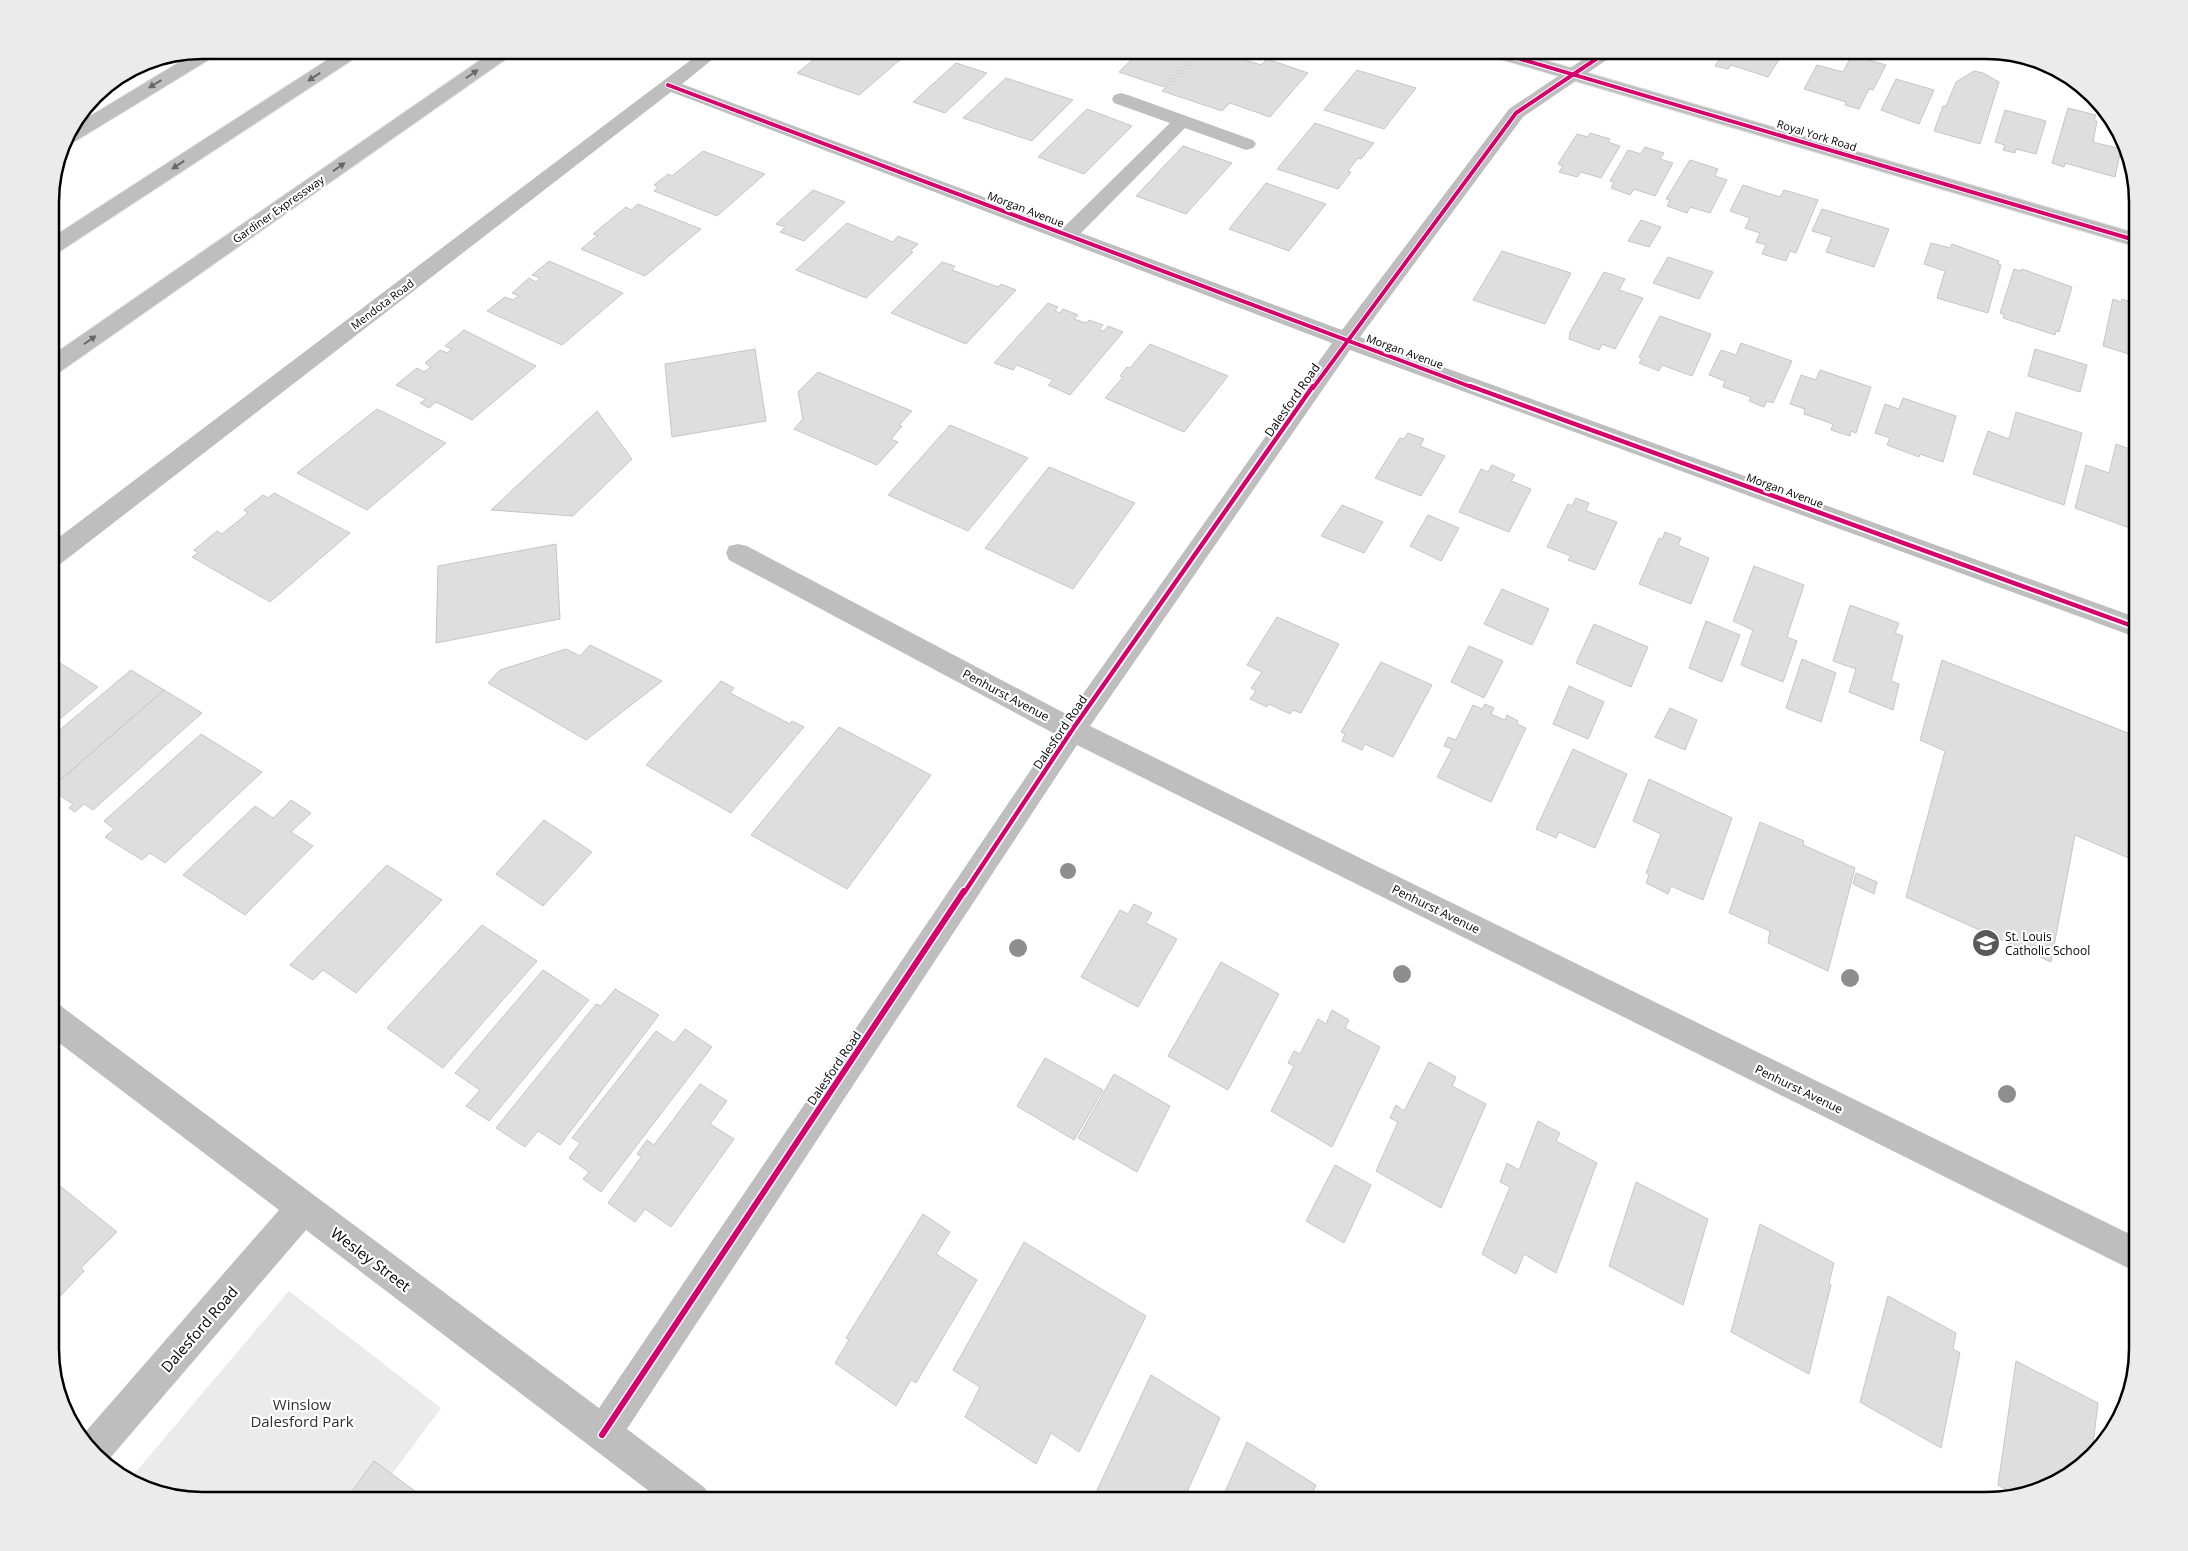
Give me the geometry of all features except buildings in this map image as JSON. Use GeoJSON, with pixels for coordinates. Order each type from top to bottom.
{"type":"FeatureCollection","features":[{"type":"Feature","properties":{"kind":"main road"},"geometry":{"type":"LineString","coordinates":[[77,132],[197,59]]}},
{"type":"Feature","properties":{"kind":"main road"},"geometry":{"type":"LineString","coordinates":[[59,242],[341,59]]}},
{"type":"Feature","properties":{"kind":"main road","name":"Gardiner Expressway"},"geometry":{"type":"LineString","coordinates":[[59,362],[494,59]]}},
{"type":"Feature","properties":{"kind":"main road","name":"Mendota Road"},"geometry":{"type":"LineString","coordinates":[[59,551],[702,59]]}},
{"type":"Feature","properties":{"kind":"main road","name":"Royal York Road"},"geometry":{"type":"LineString","coordinates":[[1523,59],[2129,238]]}},
{"type":"Feature","properties":{"kind":"main road","name":"Dalesford Road"},"geometry":{"type":"LineString","coordinates":[[602,1435],[1072,730],[1346,340],[1516,113],[1596,59]]}},
{"type":"Feature","properties":{"kind":"main road","name":"Morgan Avenue"},"geometry":{"type":"LineString","coordinates":[[668,85],[1346,340],[2129,625]]}},
{"type":"Feature","properties":{"kind":"main road"},"geometry":{"type":"LineString","coordinates":[[1121,100],[1246,144]]}},
{"type":"Feature","properties":{"kind":"main road"},"geometry":{"type":"LineString","coordinates":[[1068,235],[1182,121]]}},
{"type":"Feature","properties":{"kind":"main road","name":"Penhurst Avenue"},"geometry":{"type":"LineString","coordinates":[[738,553],[1072,730],[2129,1252]]}},
{"type":"Feature","properties":{"kind":"main road","name":"Wesley Street"},"geometry":{"type":"LineString","coordinates":[[59,1024],[680,1492]]}},
{"type":"Feature","properties":{"kind":"main road","name":"Dalesford Road"},"geometry":{"type":"LineString","coordinates":[[97,1446],[304,1207]]}},
{"type":"Feature","properties":{"kind":"green space","name":"Winslow Dalesford Park"},"geometry":{"type":"Polygon","coordinates":[[[289,1291],[441,1408],[379,1492],[193,1492],[156,1485],[134,1475],[289,1291]]]}},
{"type":"Feature","properties":{"kind":"cycle path"},"geometry":{"type":"LineString","coordinates":[[1521,59],[2129,238]]}},
{"type":"Feature","properties":{"kind":"cycle path"},"geometry":{"type":"LineString","coordinates":[[602,1435],[1072,730],[1346,340],[1516,113],[1596,59]]}},
{"type":"Feature","properties":{"kind":"cycle path"},"geometry":{"type":"LineString","coordinates":[[668,85],[1428,371],[2129,625]]}},
{"type":"Feature","properties":{"kind":"place","name":"St. Louis Catholic School"},"geometry":{"type":"Point","coordinates":[1986,943]}}]}
